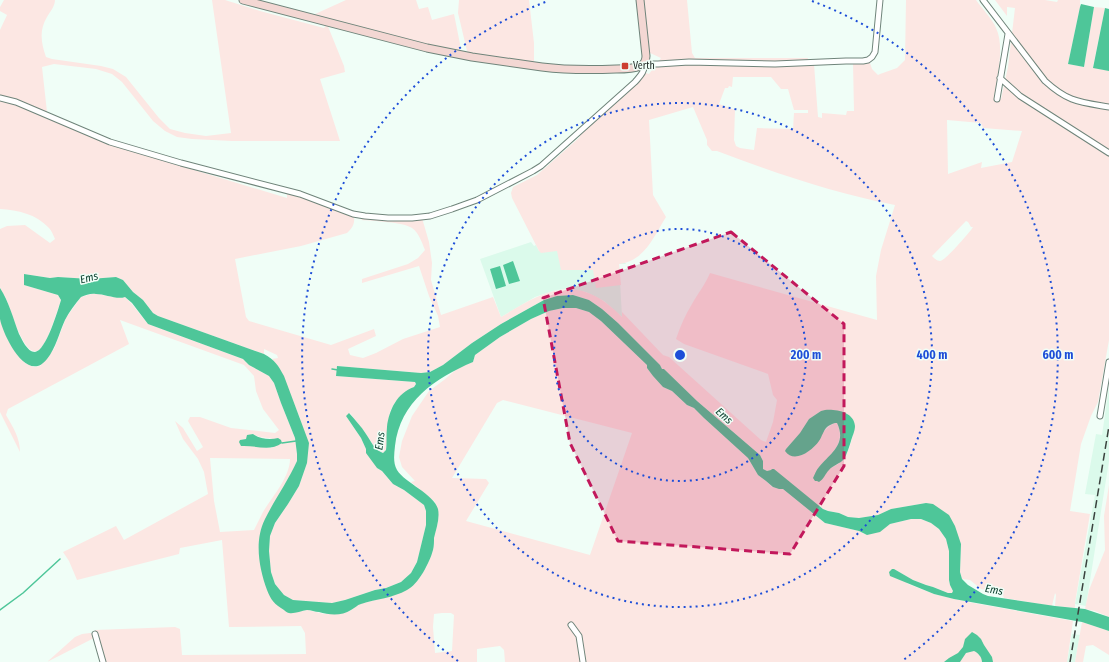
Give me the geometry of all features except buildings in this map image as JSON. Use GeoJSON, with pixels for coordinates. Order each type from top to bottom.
{"type":"FeatureCollection","features":[{"type":"Feature","properties":{"kind":"street"},"geometry":{"type":"LineString","coordinates":[[244,0],[427,48],[517,64],[557,69],[608,69],[636,67],[644,64],[689,62],[775,64],[868,60],[875,52],[880,0]]}},
{"type":"Feature","properties":{"kind":"street"},"geometry":{"type":"LineString","coordinates":[[0,98],[16,102],[110,142],[181,163],[300,194],[353,214],[380,218],[412,218],[430,216],[477,200],[533,171],[549,159],[635,82],[643,72],[646,56],[640,0]]}},
{"type":"Feature","properties":{"kind":"street"},"geometry":{"type":"LineString","coordinates":[[983,0],[1045,81],[1056,91],[1073,100],[1109,107]]}},
{"type":"Feature","properties":{"kind":"street"},"geometry":{"type":"LineString","coordinates":[[997,99],[1008,34]]}},
{"type":"Feature","properties":{"kind":"street"},"geometry":{"type":"LineString","coordinates":[[1000,78],[1020,96],[1109,153]]}},
{"type":"Feature","properties":{"kind":"street"},"geometry":{"type":"LineString","coordinates":[[1100,416],[1109,362]]}},
{"type":"Feature","properties":{"kind":"street"},"geometry":{"type":"LineString","coordinates":[[571,625],[579,636],[583,662]]}},
{"type":"Feature","properties":{"kind":"street"},"geometry":{"type":"LineString","coordinates":[[95,634],[103,662]]}},
{"type":"Feature","properties":{"kind":"highlighted area"},"geometry":{"type":"Polygon","coordinates":[[[731,232],[844,324],[844,466],[790,554],[618,541],[570,443],[543,298],[731,232]]]}},
{"type":"Feature","properties":{"kind":"shaded area"},"geometry":{"type":"Polygon","coordinates":[[[4,0],[55,0],[53,7],[44,22],[42,32],[42,42],[46,57],[113,69],[126,77],[159,118],[170,129],[206,136],[231,133],[212,0],[225,0],[324,28],[327,24],[345,72],[320,79],[340,141],[232,141],[177,137],[165,131],[153,121],[122,82],[112,74],[96,69],[54,64],[42,67],[47,112],[16,100],[0,96],[0,30],[7,15],[0,11],[0,7],[4,0]]]}},
{"type":"Feature","properties":{"kind":"shaded area"},"geometry":{"type":"Polygon","coordinates":[[[346,0],[416,0],[419,9],[428,7],[432,20],[454,14],[460,44],[459,52],[313,15],[346,0]]]}},
{"type":"Feature","properties":{"kind":"shaded area"},"geometry":{"type":"Polygon","coordinates":[[[459,0],[529,0],[534,43],[534,63],[471,54],[467,51],[458,13],[459,0]]]}},
{"type":"Feature","properties":{"kind":"shaded area"},"geometry":{"type":"Polygon","coordinates":[[[643,0],[687,0],[692,53],[695,58],[808,58],[807,64],[814,64],[818,117],[822,118],[822,113],[846,115],[847,111],[854,111],[853,63],[870,63],[872,69],[878,75],[897,68],[905,60],[906,0],[976,0],[992,21],[999,35],[1000,53],[994,98],[996,101],[1001,99],[1008,67],[1015,8],[1007,7],[1007,16],[995,0],[1045,0],[1057,2],[1058,0],[1080,0],[1080,7],[1068,64],[1084,67],[1094,7],[1105,8],[1093,67],[1109,71],[1109,340],[1098,402],[1091,416],[1081,444],[1070,511],[1090,514],[1075,608],[1055,606],[1055,593],[1052,606],[1004,598],[1002,593],[981,589],[970,580],[962,579],[960,572],[961,544],[926,503],[891,509],[878,515],[859,518],[848,517],[823,509],[777,472],[763,469],[763,461],[760,455],[697,401],[664,369],[662,369],[660,365],[618,323],[589,300],[573,295],[558,296],[544,300],[501,324],[472,343],[443,365],[430,372],[421,373],[337,366],[336,376],[415,382],[416,384],[414,387],[400,397],[390,412],[386,450],[383,453],[375,447],[350,413],[346,416],[361,438],[377,468],[382,471],[393,484],[404,490],[424,505],[426,511],[426,525],[417,562],[411,573],[401,582],[386,588],[332,603],[293,600],[284,595],[275,584],[271,572],[269,551],[270,536],[275,523],[299,486],[307,463],[300,418],[278,366],[272,359],[278,358],[277,355],[264,349],[264,354],[158,316],[153,313],[143,300],[133,292],[123,280],[116,277],[90,279],[50,278],[25,274],[24,285],[58,295],[61,300],[46,341],[39,350],[33,351],[28,348],[23,341],[0,287],[0,229],[7,226],[25,225],[50,243],[55,239],[50,229],[33,216],[13,210],[0,209],[0,100],[15,104],[115,146],[287,198],[287,193],[298,195],[354,217],[353,226],[347,233],[301,246],[235,259],[246,317],[249,321],[331,345],[374,329],[376,336],[348,349],[350,355],[363,358],[403,339],[440,327],[438,316],[429,296],[419,266],[362,283],[362,279],[408,264],[418,258],[425,250],[417,233],[408,226],[388,222],[361,220],[365,216],[422,218],[429,242],[432,263],[431,280],[441,315],[493,297],[501,317],[535,298],[558,290],[570,289],[582,291],[595,296],[613,308],[622,317],[622,312],[663,355],[669,357],[761,440],[766,442],[773,422],[777,400],[773,395],[768,374],[684,344],[676,339],[687,312],[710,273],[877,320],[876,276],[881,250],[895,205],[850,195],[783,175],[717,151],[712,151],[707,145],[707,140],[693,107],[649,120],[653,195],[666,217],[653,239],[642,253],[628,262],[619,264],[621,285],[596,288],[593,270],[561,270],[557,251],[541,253],[539,251],[512,198],[511,193],[513,187],[537,175],[580,137],[578,133],[643,72],[649,74],[661,58],[650,53],[643,0]],[[733,77],[732,87],[729,86],[728,88],[725,88],[719,104],[735,110],[734,140],[736,146],[740,148],[754,150],[757,128],[793,129],[794,113],[808,113],[808,110],[794,110],[788,89],[781,89],[771,77],[733,77]],[[947,120],[948,174],[982,162],[981,168],[1012,162],[1022,131],[983,128],[981,123],[947,120]],[[966,221],[932,256],[940,261],[943,260],[973,227],[971,227],[966,221]],[[821,411],[809,419],[801,433],[786,449],[796,456],[807,452],[827,428],[835,423],[837,423],[840,434],[836,448],[816,473],[830,468],[842,461],[848,451],[854,431],[821,411]]]}},
{"type":"Feature","properties":{"kind":"shaded area"},"geometry":{"type":"Polygon","coordinates":[[[1081,4],[1094,7],[1084,67],[1068,64],[1081,4]]]}},
{"type":"Feature","properties":{"kind":"shaded area"},"geometry":{"type":"Polygon","coordinates":[[[1105,8],[1109,9],[1109,71],[1093,68],[1105,8]]]}},
{"type":"Feature","properties":{"kind":"shaded area"},"geometry":{"type":"Polygon","coordinates":[[[531,242],[534,246],[536,245],[539,251],[582,247],[624,261],[626,264],[619,264],[622,317],[604,301],[586,292],[566,289],[556,290],[535,297],[501,317],[480,259],[531,242]]]}},
{"type":"Feature","properties":{"kind":"shaded area"},"geometry":{"type":"Polygon","coordinates":[[[513,261],[520,281],[509,284],[503,265],[513,261]]]}},
{"type":"Feature","properties":{"kind":"shaded area"},"geometry":{"type":"Polygon","coordinates":[[[500,266],[506,286],[496,289],[490,269],[500,266]]]}},
{"type":"Feature","properties":{"kind":"shaded area"},"geometry":{"type":"Polygon","coordinates":[[[24,274],[50,278],[90,279],[116,277],[123,280],[133,292],[143,300],[153,313],[158,316],[264,354],[276,363],[284,376],[309,443],[307,463],[299,486],[275,523],[270,536],[269,551],[271,572],[275,584],[284,595],[293,600],[332,603],[386,588],[401,582],[411,573],[417,562],[426,525],[426,511],[424,505],[404,490],[393,484],[382,471],[377,468],[366,453],[366,449],[361,438],[346,416],[349,413],[362,428],[375,448],[383,453],[386,450],[387,427],[392,408],[403,393],[414,387],[416,384],[415,382],[336,376],[337,366],[421,373],[430,372],[443,365],[472,343],[501,324],[544,300],[557,296],[573,295],[589,300],[618,323],[660,365],[662,369],[664,369],[697,401],[760,455],[763,461],[763,469],[767,471],[774,469],[823,509],[848,517],[859,518],[878,515],[891,509],[926,503],[933,504],[949,515],[955,526],[961,544],[960,572],[962,579],[968,585],[988,596],[1085,609],[1109,617],[1109,631],[1082,622],[934,594],[890,576],[889,572],[894,569],[913,580],[948,593],[952,593],[953,591],[949,580],[949,551],[946,539],[939,529],[931,523],[921,519],[911,519],[890,524],[880,532],[867,535],[859,531],[825,523],[783,489],[773,487],[758,475],[748,458],[694,408],[687,405],[672,391],[663,387],[647,368],[647,365],[601,321],[589,312],[576,308],[563,308],[549,311],[531,319],[500,337],[475,355],[473,362],[459,368],[433,384],[412,404],[404,417],[398,430],[395,446],[395,465],[401,475],[431,498],[438,509],[434,547],[423,573],[415,583],[402,593],[360,604],[347,612],[340,614],[307,610],[289,613],[273,602],[267,590],[262,573],[259,554],[260,536],[265,519],[297,461],[295,438],[274,383],[269,376],[249,365],[243,359],[148,324],[132,303],[125,297],[118,298],[100,294],[88,294],[81,297],[67,317],[50,355],[39,365],[32,366],[24,362],[17,355],[6,336],[0,319],[0,288],[8,304],[19,334],[27,348],[35,352],[39,350],[47,338],[61,300],[58,295],[24,285],[24,274]]]}},
{"type":"Feature","properties":{"kind":"shaded area"},"geometry":{"type":"Polygon","coordinates":[[[95,293],[114,297],[125,297],[148,324],[243,359],[249,365],[269,376],[274,383],[295,438],[297,461],[259,553],[288,613],[308,610],[324,614],[350,611],[359,604],[391,596],[417,581],[426,568],[433,551],[434,537],[438,522],[438,510],[435,502],[411,482],[415,481],[402,467],[399,457],[402,441],[412,416],[429,391],[458,368],[473,362],[475,355],[500,337],[531,319],[549,311],[563,308],[576,308],[589,312],[601,321],[647,365],[647,368],[663,387],[672,391],[687,405],[694,408],[748,458],[758,475],[772,487],[783,489],[825,523],[859,531],[864,534],[869,534],[890,524],[911,519],[921,519],[931,523],[939,529],[946,539],[949,550],[949,580],[953,593],[948,593],[913,580],[894,569],[908,584],[934,594],[968,602],[1073,621],[1067,662],[505,662],[504,650],[500,646],[477,649],[477,662],[105,662],[95,630],[175,627],[180,629],[182,655],[306,654],[305,633],[301,626],[229,627],[222,540],[180,548],[179,554],[77,580],[69,561],[63,552],[116,526],[124,540],[208,494],[204,472],[198,459],[183,439],[175,421],[183,428],[197,451],[203,447],[188,421],[190,417],[200,417],[231,428],[275,433],[279,430],[263,409],[256,391],[254,376],[244,365],[120,320],[129,344],[8,409],[6,415],[14,428],[20,447],[20,452],[0,412],[0,319],[8,340],[25,363],[34,367],[40,366],[54,349],[66,318],[81,297],[95,293]],[[503,400],[497,403],[452,478],[486,479],[489,483],[466,521],[590,555],[632,433],[503,400]],[[253,434],[246,439],[240,440],[247,445],[272,448],[273,439],[256,436],[253,434]],[[210,458],[214,501],[220,532],[254,530],[263,512],[284,480],[290,459],[210,458]],[[451,613],[434,614],[433,627],[435,653],[452,651],[454,615],[451,613]]]}},
{"type":"Feature","properties":{"kind":"shaded area"},"geometry":{"type":"Polygon","coordinates":[[[1109,387],[1109,461],[1086,606],[1075,604],[1095,495],[1085,494],[1096,434],[1102,435],[1109,387]]]}},
{"type":"Feature","properties":{"kind":"shaded area"},"geometry":{"type":"Polygon","coordinates":[[[825,410],[844,412],[854,421],[855,428],[844,459],[831,468],[819,482],[815,481],[813,478],[816,471],[833,452],[839,442],[840,430],[837,423],[827,427],[816,445],[803,455],[793,456],[789,455],[785,451],[809,419],[825,410]]]}},
{"type":"Feature","properties":{"kind":"shaded area"},"geometry":{"type":"Polygon","coordinates":[[[253,434],[265,439],[278,438],[282,443],[277,446],[267,448],[241,446],[239,442],[240,440],[246,439],[247,435],[253,434]]]}},
{"type":"Feature","properties":{"kind":"shaded area"},"geometry":{"type":"Polygon","coordinates":[[[1109,485],[1109,617],[1095,611],[1085,609],[1089,590],[1105,550],[1104,516],[1109,485]]]}},
{"type":"Feature","properties":{"kind":"shaded area"},"geometry":{"type":"Polygon","coordinates":[[[1082,622],[1109,631],[1109,655],[1093,645],[1086,646],[1083,662],[1075,662],[1082,622]]]}},
{"type":"Feature","properties":{"kind":"shaded area"},"geometry":{"type":"Polygon","coordinates":[[[972,632],[981,639],[992,657],[993,662],[982,662],[980,655],[974,651],[966,653],[960,662],[944,662],[958,653],[963,647],[965,639],[972,632]]]}},
{"type":"Feature","properties":{"kind":"shaded area"},"geometry":{"type":"Polygon","coordinates":[[[90,633],[93,634],[94,638],[47,662],[75,637],[90,633]]]}},
{"type":"Feature","properties":{"kind":"shaded area"},"geometry":{"type":"Polygon","coordinates":[[[1072,634],[1080,635],[1075,662],[1067,662],[1072,634]]]}},
{"type":"Feature","properties":{"kind":"waterway"},"geometry":{"type":"LineString","coordinates":[[332,369],[338,370]]}},
{"type":"Feature","properties":{"kind":"waterway"},"geometry":{"type":"LineString","coordinates":[[282,443],[296,441]]}},
{"type":"Feature","properties":{"kind":"waterway"},"geometry":{"type":"LineString","coordinates":[[0,610],[23,593],[60,559]]}},
{"type":"Feature","properties":{"kind":"railway"},"geometry":{"type":"LineString","coordinates":[[1070,662],[1109,426]]}},
{"type":"Feature","properties":{"kind":"place","name":"Verth"},"geometry":{"type":"Point","coordinates":[625,66]}},
{"type":"Feature","properties":{"kind":"water label","name":"Ems"},"geometry":{"type":"Point","coordinates":[89,278]}},
{"type":"Feature","properties":{"kind":"water label","name":"Ems"},"geometry":{"type":"Point","coordinates":[724,416]}},
{"type":"Feature","properties":{"kind":"water label","name":"Ems"},"geometry":{"type":"Point","coordinates":[380,441]}},
{"type":"Feature","properties":{"kind":"water label","name":"Ems"},"geometry":{"type":"Point","coordinates":[994,590]}}]}
